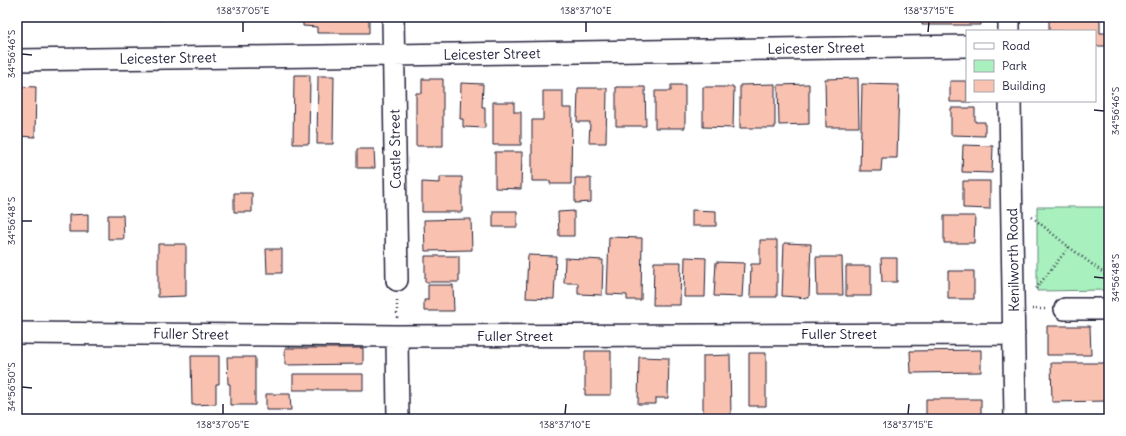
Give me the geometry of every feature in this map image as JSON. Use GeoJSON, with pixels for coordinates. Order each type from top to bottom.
{"type":"FeatureCollection","features":[{"type":"Feature","properties":{"kind":"street","name":"Castle Street"},"geometry":{"type":"LineString","coordinates":[[393,17],[397,280]]}},
{"type":"Feature","properties":{"kind":"street"},"geometry":{"type":"LineString","coordinates":[[1009,17],[1009,30]]}},
{"type":"Feature","properties":{"kind":"street","name":"Leicester Street"},"geometry":{"type":"LineString","coordinates":[[17,60],[966,46]]}},
{"type":"Feature","properties":{"kind":"street","name":"Kenilworth Road"},"geometry":{"type":"LineString","coordinates":[[1010,102],[1015,419]]}},
{"type":"Feature","properties":{"kind":"street"},"geometry":{"type":"LineString","coordinates":[[1065,310],[1109,309]]}},
{"type":"Feature","properties":{"kind":"street","name":"Fuller Street"},"geometry":{"type":"LineString","coordinates":[[17,333],[397,336],[1014,334]]}},
{"type":"Feature","properties":{"kind":"street"},"geometry":{"type":"LineString","coordinates":[[397,336],[398,419]]}},
{"type":"Feature","properties":{"kind":"path"},"geometry":{"type":"LineString","coordinates":[[1032,217],[1109,277]]}},
{"type":"Feature","properties":{"kind":"path"},"geometry":{"type":"LineString","coordinates":[[1034,291],[1069,247]]}},
{"type":"Feature","properties":{"kind":"path"},"geometry":{"type":"LineString","coordinates":[[397,280],[397,336]]}},
{"type":"Feature","properties":{"kind":"path"},"geometry":{"type":"LineString","coordinates":[[1014,309],[1065,310]]}},
{"type":"Feature","properties":{"kind":"green space"},"geometry":{"type":"Polygon","coordinates":[[[1037,207],[1109,207],[1109,290],[1037,291],[1037,207]]]}},
{"type":"Feature","properties":{"kind":"building"},"geometry":{"type":"Polygon","coordinates":[[[89,17],[133,17],[133,20],[89,20],[89,17]]]}},
{"type":"Feature","properties":{"kind":"building"},"geometry":{"type":"Polygon","coordinates":[[[136,17],[163,17],[163,20],[136,20],[136,17]]]}},
{"type":"Feature","properties":{"kind":"building"},"geometry":{"type":"Polygon","coordinates":[[[303,17],[369,17],[369,33],[317,33],[317,27],[303,26],[303,17]]]}},
{"type":"Feature","properties":{"kind":"building"},"geometry":{"type":"Polygon","coordinates":[[[922,17],[981,17],[981,25],[922,25],[922,17]]]}},
{"type":"Feature","properties":{"kind":"building"},"geometry":{"type":"Polygon","coordinates":[[[1049,17],[1100,17],[1100,33],[1109,33],[1109,46],[1096,46],[1096,30],[1049,30],[1049,17]]]}},
{"type":"Feature","properties":{"kind":"building"},"geometry":{"type":"Polygon","coordinates":[[[294,75],[310,75],[309,144],[293,144],[294,75]]]}},
{"type":"Feature","properties":{"kind":"building"},"geometry":{"type":"Polygon","coordinates":[[[318,76],[334,76],[333,144],[317,144],[318,76]]]}},
{"type":"Feature","properties":{"kind":"building"},"geometry":{"type":"Polygon","coordinates":[[[858,78],[859,127],[826,127],[825,79],[858,78]]]}},
{"type":"Feature","properties":{"kind":"building"},"geometry":{"type":"Polygon","coordinates":[[[422,79],[443,79],[443,146],[416,146],[416,93],[422,93],[422,79]]]}},
{"type":"Feature","properties":{"kind":"building"},"geometry":{"type":"Polygon","coordinates":[[[950,81],[966,81],[966,102],[950,102],[950,81]]]}},
{"type":"Feature","properties":{"kind":"building"},"geometry":{"type":"Polygon","coordinates":[[[461,83],[483,84],[482,107],[485,107],[485,128],[463,127],[463,119],[460,119],[461,83]]]}},
{"type":"Feature","properties":{"kind":"building"},"geometry":{"type":"Polygon","coordinates":[[[775,84],[775,128],[740,128],[740,85],[775,84]]]}},
{"type":"Feature","properties":{"kind":"building"},"geometry":{"type":"Polygon","coordinates":[[[809,84],[809,124],[779,125],[778,85],[809,84]]]}},
{"type":"Feature","properties":{"kind":"building"},"geometry":{"type":"Polygon","coordinates":[[[862,84],[899,85],[897,158],[882,158],[881,171],[860,171],[862,84]]]}},
{"type":"Feature","properties":{"kind":"building"},"geometry":{"type":"Polygon","coordinates":[[[671,85],[685,85],[685,128],[655,128],[655,91],[671,91],[671,85]]]}},
{"type":"Feature","properties":{"kind":"building"},"geometry":{"type":"Polygon","coordinates":[[[17,86],[36,87],[35,137],[17,136],[17,86]]]}},
{"type":"Feature","properties":{"kind":"building"},"geometry":{"type":"Polygon","coordinates":[[[616,87],[645,87],[646,126],[616,126],[616,87]]]}},
{"type":"Feature","properties":{"kind":"building"},"geometry":{"type":"Polygon","coordinates":[[[703,87],[734,87],[733,128],[703,127],[703,87]]]}},
{"type":"Feature","properties":{"kind":"building"},"geometry":{"type":"Polygon","coordinates":[[[578,88],[607,88],[606,143],[589,143],[590,122],[577,122],[578,88]]]}},
{"type":"Feature","properties":{"kind":"building"},"geometry":{"type":"Polygon","coordinates":[[[543,91],[563,91],[563,108],[572,108],[571,184],[550,184],[550,181],[532,181],[532,120],[543,120],[543,91]]]}},
{"type":"Feature","properties":{"kind":"building"},"geometry":{"type":"Polygon","coordinates":[[[493,102],[514,102],[514,112],[521,112],[521,145],[493,145],[493,102]]]}},
{"type":"Feature","properties":{"kind":"building"},"geometry":{"type":"Polygon","coordinates":[[[951,108],[975,108],[975,122],[985,122],[985,136],[951,135],[951,108]]]}},
{"type":"Feature","properties":{"kind":"building"},"geometry":{"type":"Polygon","coordinates":[[[963,145],[993,146],[992,173],[962,172],[963,145]]]}},
{"type":"Feature","properties":{"kind":"building"},"geometry":{"type":"Polygon","coordinates":[[[357,149],[374,149],[375,168],[357,168],[357,149]]]}},
{"type":"Feature","properties":{"kind":"building"},"geometry":{"type":"Polygon","coordinates":[[[495,152],[522,152],[521,189],[495,188],[495,152]]]}},
{"type":"Feature","properties":{"kind":"building"},"geometry":{"type":"Polygon","coordinates":[[[440,177],[462,177],[462,212],[422,212],[422,182],[440,183],[440,177]]]}},
{"type":"Feature","properties":{"kind":"building"},"geometry":{"type":"Polygon","coordinates":[[[575,178],[591,178],[591,202],[575,203],[575,178]]]}},
{"type":"Feature","properties":{"kind":"building"},"geometry":{"type":"Polygon","coordinates":[[[963,181],[990,181],[990,209],[963,208],[963,181]]]}},
{"type":"Feature","properties":{"kind":"building"},"geometry":{"type":"Polygon","coordinates":[[[234,193],[252,193],[252,212],[234,212],[234,193]]]}},
{"type":"Feature","properties":{"kind":"building"},"geometry":{"type":"Polygon","coordinates":[[[692,210],[716,211],[716,226],[692,226],[692,210]]]}},
{"type":"Feature","properties":{"kind":"building"},"geometry":{"type":"Polygon","coordinates":[[[493,211],[517,211],[517,227],[493,227],[493,211]]]}},
{"type":"Feature","properties":{"kind":"building"},"geometry":{"type":"Polygon","coordinates":[[[574,211],[574,236],[559,236],[558,212],[574,211]]]}},
{"type":"Feature","properties":{"kind":"building"},"geometry":{"type":"Polygon","coordinates":[[[88,214],[88,232],[69,232],[69,215],[88,214]]]}},
{"type":"Feature","properties":{"kind":"building"},"geometry":{"type":"Polygon","coordinates":[[[108,215],[123,215],[124,239],[108,239],[108,215]]]}},
{"type":"Feature","properties":{"kind":"building"},"geometry":{"type":"Polygon","coordinates":[[[944,216],[975,216],[974,243],[944,243],[944,216]]]}},
{"type":"Feature","properties":{"kind":"building"},"geometry":{"type":"Polygon","coordinates":[[[471,219],[472,250],[425,251],[424,220],[471,219]]]}},
{"type":"Feature","properties":{"kind":"building"},"geometry":{"type":"Polygon","coordinates":[[[609,237],[642,238],[641,300],[627,300],[627,295],[607,294],[609,237]]]}},
{"type":"Feature","properties":{"kind":"building"},"geometry":{"type":"Polygon","coordinates":[[[760,240],[777,240],[777,297],[750,297],[751,264],[760,264],[760,240]]]}},
{"type":"Feature","properties":{"kind":"building"},"geometry":{"type":"Polygon","coordinates":[[[784,243],[811,244],[809,298],[782,296],[784,243]]]}},
{"type":"Feature","properties":{"kind":"building"},"geometry":{"type":"Polygon","coordinates":[[[158,244],[186,244],[186,296],[158,297],[158,244]]]}},
{"type":"Feature","properties":{"kind":"building"},"geometry":{"type":"Polygon","coordinates":[[[266,249],[282,249],[282,273],[267,273],[266,249]]]}},
{"type":"Feature","properties":{"kind":"building"},"geometry":{"type":"Polygon","coordinates":[[[528,255],[556,256],[554,299],[526,298],[528,255]]]}},
{"type":"Feature","properties":{"kind":"building"},"geometry":{"type":"Polygon","coordinates":[[[425,256],[459,256],[459,282],[425,282],[425,256]]]}},
{"type":"Feature","properties":{"kind":"building"},"geometry":{"type":"Polygon","coordinates":[[[685,257],[706,258],[705,297],[684,297],[685,257]]]}},
{"type":"Feature","properties":{"kind":"building"},"geometry":{"type":"Polygon","coordinates":[[[816,257],[842,257],[843,295],[817,295],[816,257]]]}},
{"type":"Feature","properties":{"kind":"building"},"geometry":{"type":"Polygon","coordinates":[[[565,258],[603,260],[602,295],[578,294],[578,283],[564,283],[565,258]]]}},
{"type":"Feature","properties":{"kind":"building"},"geometry":{"type":"Polygon","coordinates":[[[881,258],[897,258],[897,282],[882,282],[881,258]]]}},
{"type":"Feature","properties":{"kind":"building"},"geometry":{"type":"Polygon","coordinates":[[[654,262],[681,262],[680,305],[653,305],[654,262]]]}},
{"type":"Feature","properties":{"kind":"building"},"geometry":{"type":"Polygon","coordinates":[[[716,262],[744,263],[742,297],[714,296],[716,262]]]}},
{"type":"Feature","properties":{"kind":"building"},"geometry":{"type":"Polygon","coordinates":[[[846,266],[871,266],[871,296],[846,296],[846,266]]]}},
{"type":"Feature","properties":{"kind":"building"},"geometry":{"type":"Polygon","coordinates":[[[948,271],[974,271],[974,299],[948,299],[948,271]]]}},
{"type":"Feature","properties":{"kind":"building"},"geometry":{"type":"Polygon","coordinates":[[[428,285],[453,285],[454,311],[424,311],[424,300],[428,300],[428,285]]]}},
{"type":"Feature","properties":{"kind":"building"},"geometry":{"type":"Polygon","coordinates":[[[1047,326],[1090,326],[1091,355],[1047,355],[1047,326]]]}},
{"type":"Feature","properties":{"kind":"building"},"geometry":{"type":"Polygon","coordinates":[[[285,348],[363,348],[363,364],[285,365],[285,348]]]}},
{"type":"Feature","properties":{"kind":"building"},"geometry":{"type":"Polygon","coordinates":[[[981,350],[981,372],[911,373],[910,351],[981,350]]]}},
{"type":"Feature","properties":{"kind":"building"},"geometry":{"type":"Polygon","coordinates":[[[585,351],[611,351],[611,395],[585,395],[585,351]]]}},
{"type":"Feature","properties":{"kind":"building"},"geometry":{"type":"Polygon","coordinates":[[[749,353],[766,353],[766,406],[749,406],[749,353]]]}},
{"type":"Feature","properties":{"kind":"building"},"geometry":{"type":"Polygon","coordinates":[[[730,355],[731,419],[703,419],[703,356],[730,355]]]}},
{"type":"Feature","properties":{"kind":"building"},"geometry":{"type":"Polygon","coordinates":[[[191,356],[219,356],[219,384],[216,384],[216,404],[192,405],[191,356]]]}},
{"type":"Feature","properties":{"kind":"building"},"geometry":{"type":"Polygon","coordinates":[[[227,357],[255,357],[255,405],[230,405],[230,384],[228,384],[227,357]]]}},
{"type":"Feature","properties":{"kind":"building"},"geometry":{"type":"Polygon","coordinates":[[[639,357],[669,358],[668,398],[656,398],[656,404],[638,404],[639,357]]]}},
{"type":"Feature","properties":{"kind":"building"},"geometry":{"type":"Polygon","coordinates":[[[1051,363],[1106,363],[1107,401],[1052,402],[1051,363]]]}},
{"type":"Feature","properties":{"kind":"building"},"geometry":{"type":"Polygon","coordinates":[[[293,374],[363,374],[363,390],[293,390],[293,374]]]}},
{"type":"Feature","properties":{"kind":"building"},"geometry":{"type":"Polygon","coordinates":[[[266,394],[290,394],[291,410],[266,410],[266,394]]]}},
{"type":"Feature","properties":{"kind":"building"},"geometry":{"type":"Polygon","coordinates":[[[926,399],[981,399],[981,419],[926,419],[926,399]]]}},
{"type":"Feature","properties":{"kind":"building"},"geometry":{"type":"Polygon","coordinates":[[[750,418],[750,419],[733,419],[750,418]]]}}]}
